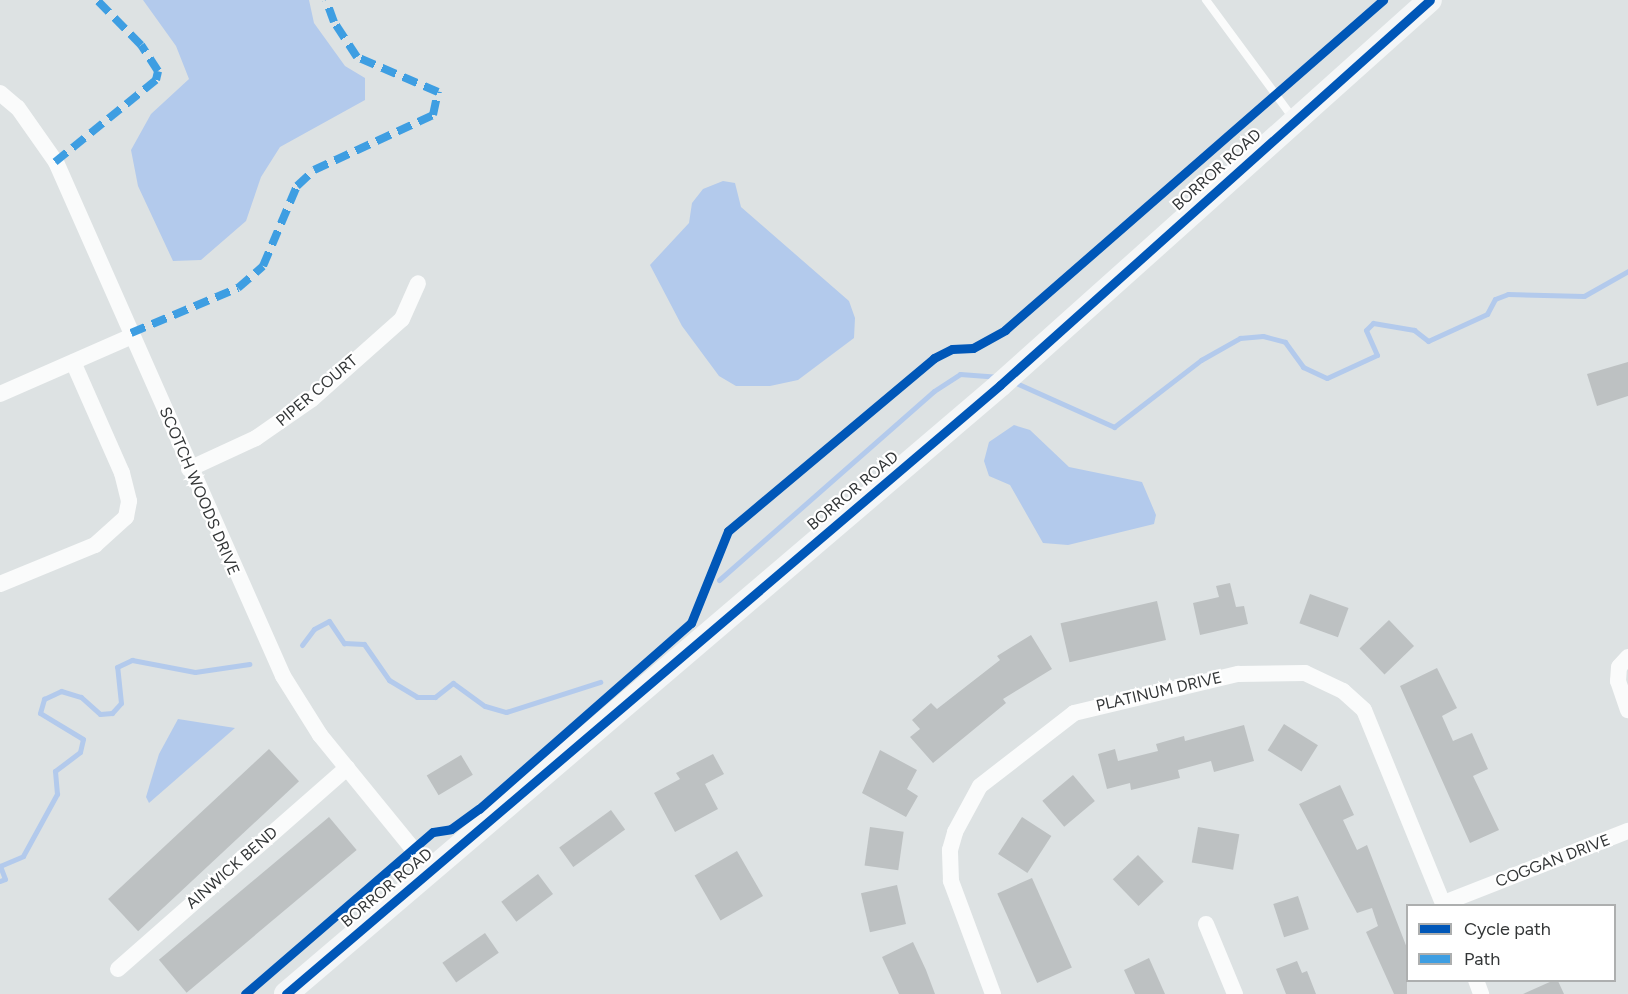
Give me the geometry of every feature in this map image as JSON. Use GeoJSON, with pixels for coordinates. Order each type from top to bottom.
{"type":"FeatureCollection","features":[{"type":"Feature","properties":{"kind":"street","name":"BORROR ROAD"},"geometry":{"type":"LineString","coordinates":[[286,994],[1006,380],[1430,0]]}},
{"type":"Feature","properties":{"kind":"street","name":"SCOTCH WOODS DRIVE"},"geometry":{"type":"LineString","coordinates":[[0,93],[18,108],[56,162],[262,638],[303,710],[430,870]]}},
{"type":"Feature","properties":{"kind":"street","name":"PIPER COURT"},"geometry":{"type":"LineString","coordinates":[[189,469],[256,438],[305,405],[402,319],[418,283]]}},
{"type":"Feature","properties":{"kind":"street"},"geometry":{"type":"LineString","coordinates":[[0,394],[132,336]]}},
{"type":"Feature","properties":{"kind":"street"},"geometry":{"type":"LineString","coordinates":[[0,584],[95,544],[126,517],[129,501],[122,473],[73,362]]}},
{"type":"Feature","properties":{"kind":"street"},"geometry":{"type":"LineString","coordinates":[[1628,657],[1619,667],[1618,681],[1628,710]]}},
{"type":"Feature","properties":{"kind":"street","name":"PLATINUM DRIVE"},"geometry":{"type":"LineString","coordinates":[[993,994],[951,881],[950,850],[955,832],[981,786],[1074,713],[1238,674],[1305,672],[1343,691],[1364,710],[1444,904]]}},
{"type":"Feature","properties":{"kind":"street","name":"AINWICK BEND"},"geometry":{"type":"LineString","coordinates":[[118,969],[347,768]]}},
{"type":"Feature","properties":{"kind":"street","name":"COGGAN DRIVE"},"geometry":{"type":"LineString","coordinates":[[1444,904],[1628,831]]}},
{"type":"Feature","properties":{"kind":"street"},"geometry":{"type":"LineString","coordinates":[[1206,924],[1234,994]]}},
{"type":"Feature","properties":{"kind":"lane"},"geometry":{"type":"LineString","coordinates":[[1206,0],[1295,121]]}},
{"type":"Feature","properties":{"kind":"water"},"geometry":{"type":"Polygon","coordinates":[[[143,0],[309,0],[314,23],[345,66],[365,78],[365,100],[280,147],[261,177],[246,221],[201,260],[173,261],[138,186],[131,150],[151,114],[189,79],[176,46],[143,0]]]}},
{"type":"Feature","properties":{"kind":"water"},"geometry":{"type":"Polygon","coordinates":[[[723,181],[735,183],[741,207],[849,301],[855,318],[854,338],[798,380],[770,386],[736,386],[719,376],[682,326],[650,265],[689,223],[692,203],[703,189],[723,181]]]}},
{"type":"Feature","properties":{"kind":"water"},"geometry":{"type":"Polygon","coordinates":[[[1014,425],[1030,430],[1069,467],[1142,482],[1156,515],[1154,524],[1068,545],[1043,543],[1010,485],[989,476],[984,461],[989,442],[1014,425]]]}},
{"type":"Feature","properties":{"kind":"water"},"geometry":{"type":"Polygon","coordinates":[[[178,719],[235,728],[149,803],[146,797],[159,754],[178,719]]]}},
{"type":"Feature","properties":{"kind":"building"},"geometry":{"type":"Polygon","coordinates":[[[1628,362],[1628,396],[1597,406],[1587,374],[1628,362]]]}},
{"type":"Feature","properties":{"kind":"building"},"geometry":{"type":"Polygon","coordinates":[[[1230,583],[1236,607],[1244,606],[1248,624],[1200,635],[1193,603],[1219,597],[1216,586],[1230,583]]]}},
{"type":"Feature","properties":{"kind":"building"},"geometry":{"type":"Polygon","coordinates":[[[1310,594],[1349,608],[1338,637],[1299,623],[1310,594]]]}},
{"type":"Feature","properties":{"kind":"building"},"geometry":{"type":"Polygon","coordinates":[[[1157,601],[1166,640],[1070,662],[1061,623],[1157,601]]]}},
{"type":"Feature","properties":{"kind":"building"},"geometry":{"type":"Polygon","coordinates":[[[1389,620],[1414,646],[1385,674],[1360,648],[1389,620]]]}},
{"type":"Feature","properties":{"kind":"building"},"geometry":{"type":"Polygon","coordinates":[[[1031,635],[1052,669],[1003,699],[1006,703],[933,763],[910,737],[920,729],[912,720],[931,703],[937,709],[1000,660],[997,656],[1031,635]]]}},
{"type":"Feature","properties":{"kind":"building"},"geometry":{"type":"Polygon","coordinates":[[[1437,668],[1457,708],[1442,716],[1453,741],[1472,733],[1488,769],[1473,776],[1499,830],[1470,843],[1400,686],[1437,668]]]}},
{"type":"Feature","properties":{"kind":"building"},"geometry":{"type":"Polygon","coordinates":[[[1284,724],[1318,745],[1301,771],[1268,750],[1284,724]]]}},
{"type":"Feature","properties":{"kind":"building"},"geometry":{"type":"Polygon","coordinates":[[[1244,725],[1254,761],[1214,772],[1211,761],[1178,770],[1180,778],[1131,790],[1130,783],[1107,789],[1098,754],[1115,749],[1118,761],[1158,751],[1156,744],[1184,736],[1185,741],[1244,725]]]}},
{"type":"Feature","properties":{"kind":"building"},"geometry":{"type":"Polygon","coordinates":[[[269,749],[299,781],[138,931],[108,899],[269,749]]]}},
{"type":"Feature","properties":{"kind":"building"},"geometry":{"type":"Polygon","coordinates":[[[880,750],[917,770],[907,789],[918,796],[906,817],[862,793],[880,750]]]}},
{"type":"Feature","properties":{"kind":"building"},"geometry":{"type":"Polygon","coordinates":[[[713,754],[724,774],[705,784],[718,809],[675,832],[654,793],[680,779],[676,773],[713,754]]]}},
{"type":"Feature","properties":{"kind":"building"},"geometry":{"type":"Polygon","coordinates":[[[461,755],[473,775],[439,795],[427,776],[461,755]]]}},
{"type":"Feature","properties":{"kind":"building"},"geometry":{"type":"Polygon","coordinates":[[[1073,775],[1095,801],[1064,827],[1042,801],[1073,775]]]}},
{"type":"Feature","properties":{"kind":"building"},"geometry":{"type":"Polygon","coordinates":[[[1340,785],[1354,815],[1343,820],[1357,850],[1367,845],[1406,945],[1407,994],[1394,994],[1366,932],[1378,926],[1372,908],[1357,913],[1299,804],[1340,785]]]}},
{"type":"Feature","properties":{"kind":"building"},"geometry":{"type":"Polygon","coordinates":[[[611,810],[625,829],[573,867],[559,848],[611,810]]]}},
{"type":"Feature","properties":{"kind":"building"},"geometry":{"type":"Polygon","coordinates":[[[329,817],[357,850],[187,993],[159,960],[329,817]]]}},
{"type":"Feature","properties":{"kind":"building"},"geometry":{"type":"Polygon","coordinates":[[[1022,817],[1051,836],[1027,873],[998,854],[1022,817]]]}},
{"type":"Feature","properties":{"kind":"building"},"geometry":{"type":"Polygon","coordinates":[[[870,827],[904,832],[898,870],[865,866],[870,827]]]}},
{"type":"Feature","properties":{"kind":"building"},"geometry":{"type":"Polygon","coordinates":[[[1198,827],[1239,834],[1233,870],[1192,862],[1198,827]]]}},
{"type":"Feature","properties":{"kind":"building"},"geometry":{"type":"Polygon","coordinates":[[[737,851],[763,896],[721,921],[695,876],[737,851]]]}},
{"type":"Feature","properties":{"kind":"building"},"geometry":{"type":"Polygon","coordinates":[[[1138,855],[1164,882],[1139,906],[1113,879],[1138,855]]]}},
{"type":"Feature","properties":{"kind":"building"},"geometry":{"type":"Polygon","coordinates":[[[538,874],[553,894],[516,922],[501,902],[538,874]]]}},
{"type":"Feature","properties":{"kind":"building"},"geometry":{"type":"Polygon","coordinates":[[[1032,878],[1072,968],[1037,983],[997,893],[1032,878]]]}},
{"type":"Feature","properties":{"kind":"building"},"geometry":{"type":"Polygon","coordinates":[[[897,885],[906,924],[870,932],[861,893],[897,885]]]}},
{"type":"Feature","properties":{"kind":"building"},"geometry":{"type":"Polygon","coordinates":[[[1298,896],[1309,929],[1284,937],[1273,904],[1298,896]]]}},
{"type":"Feature","properties":{"kind":"building"},"geometry":{"type":"Polygon","coordinates":[[[485,933],[499,953],[456,982],[442,963],[485,933]]]}},
{"type":"Feature","properties":{"kind":"building"},"geometry":{"type":"Polygon","coordinates":[[[913,942],[935,994],[899,994],[882,957],[913,942]]]}},
{"type":"Feature","properties":{"kind":"building"},"geometry":{"type":"Polygon","coordinates":[[[1149,958],[1165,994],[1135,994],[1124,970],[1149,958]]]}},
{"type":"Feature","properties":{"kind":"building"},"geometry":{"type":"Polygon","coordinates":[[[1297,961],[1302,973],[1307,971],[1316,994],[1286,994],[1276,969],[1297,961]]]}},
{"type":"Feature","properties":{"kind":"building"},"geometry":{"type":"Polygon","coordinates":[[[1550,982],[1558,982],[1564,994],[1523,994],[1550,982]]]}},
{"type":"Feature","properties":{"kind":"waterway"},"geometry":{"type":"LineString","coordinates":[[1014,382],[1114,427],[1201,360],[1240,338],[1263,336],[1285,342],[1303,367],[1327,378],[1377,355],[1366,330],[1373,323],[1414,330],[1428,341],[1487,314],[1495,299],[1508,294],[1584,296],[1628,271]]}},
{"type":"Feature","properties":{"kind":"waterway"},"geometry":{"type":"LineString","coordinates":[[719,580],[934,391],[960,374],[1000,377]]}},
{"type":"Feature","properties":{"kind":"waterway"},"geometry":{"type":"LineString","coordinates":[[302,645],[314,629],[329,621],[344,643],[364,644],[389,680],[417,697],[435,697],[453,683],[485,706],[506,712],[600,682]]}},
{"type":"Feature","properties":{"kind":"waterway"},"geometry":{"type":"LineString","coordinates":[[0,881],[5,879],[0,866],[23,856],[57,794],[55,771],[80,752],[83,739],[40,713],[44,699],[61,691],[81,697],[100,714],[112,713],[121,703],[117,667],[132,660],[195,672],[249,664]]}},
{"type":"Feature","properties":{"kind":"marked path"},"geometry":{"type":"LineString","coordinates":[[55,162],[156,80],[158,71],[141,45],[97,0]]}},
{"type":"Feature","properties":{"kind":"marked path"},"geometry":{"type":"LineString","coordinates":[[131,333],[238,288],[263,266],[297,186],[314,170],[433,115],[438,92],[357,57],[334,22],[326,0]]}},
{"type":"Feature","properties":{"kind":"cycle path"},"geometry":{"type":"LineString","coordinates":[[245,994],[433,832],[451,829],[479,809],[691,623],[728,531],[934,358],[952,349],[973,348],[1005,330],[1383,0]]}},
{"type":"Feature","properties":{"kind":"cycle path"},"geometry":{"type":"LineString","coordinates":[[286,994],[1000,385],[1430,0]]}}]}
